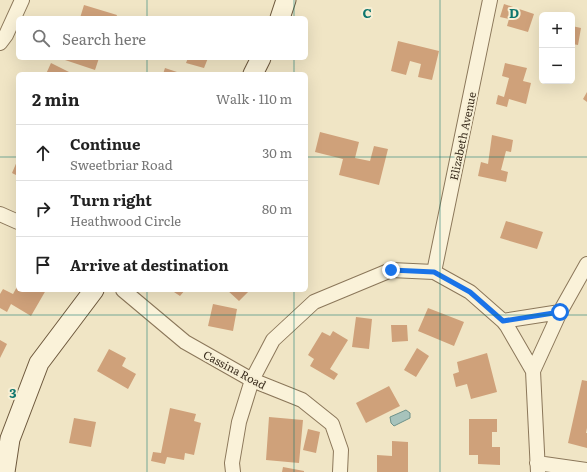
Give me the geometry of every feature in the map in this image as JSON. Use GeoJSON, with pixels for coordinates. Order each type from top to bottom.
{"type":"FeatureCollection","features":[{"type":"Feature","properties":{"kind":"street"},"geometry":{"type":"LineString","coordinates":[[0,43],[6,35],[22,0]]}},
{"type":"Feature","properties":{"kind":"street"},"geometry":{"type":"LineString","coordinates":[[281,16],[286,0]]}},
{"type":"Feature","properties":{"kind":"street","name":"Elizabeth Avenue"},"geometry":{"type":"LineString","coordinates":[[434,272],[490,0]]}},
{"type":"Feature","properties":{"kind":"street"},"geometry":{"type":"LineString","coordinates":[[254,72],[260,60]]}},
{"type":"Feature","properties":{"kind":"street"},"geometry":{"type":"LineString","coordinates":[[0,214],[16,221]]}},
{"type":"Feature","properties":{"kind":"street"},"geometry":{"type":"LineString","coordinates":[[587,264],[560,312],[533,371],[537,467],[587,470]]}},
{"type":"Feature","properties":{"kind":"street"},"geometry":{"type":"LineString","coordinates":[[233,472],[232,463],[239,422],[252,380],[273,340],[314,302],[391,270],[434,272],[470,292],[503,321],[533,371]]}},
{"type":"Feature","properties":{"kind":"street"},"geometry":{"type":"LineString","coordinates":[[5,472],[10,439],[39,363],[92,292]]}},
{"type":"Feature","properties":{"kind":"street","name":"Cassina Road"},"geometry":{"type":"LineString","coordinates":[[125,292],[185,342],[252,380],[302,400],[332,424],[341,450],[340,472]]}},
{"type":"Feature","properties":{"kind":"street"},"geometry":{"type":"LineString","coordinates":[[503,321],[560,312]]}},
{"type":"Feature","properties":{"kind":"water"},"geometry":{"type":"Polygon","coordinates":[[[406,410],[410,413],[410,418],[394,426],[391,423],[390,417],[406,410]]]}},
{"type":"Feature","properties":{"kind":"building"},"geometry":{"type":"Polygon","coordinates":[[[504,4],[534,14],[528,32],[507,26],[509,19],[500,17],[504,4]]]}},
{"type":"Feature","properties":{"kind":"building"},"geometry":{"type":"Polygon","coordinates":[[[84,5],[117,15],[117,16],[81,16],[84,5]]]}},
{"type":"Feature","properties":{"kind":"building"},"geometry":{"type":"Polygon","coordinates":[[[575,27],[581,28],[578,45],[575,44],[575,27]]]}},
{"type":"Feature","properties":{"kind":"building"},"geometry":{"type":"Polygon","coordinates":[[[398,41],[439,51],[432,80],[418,77],[421,64],[410,61],[406,75],[391,71],[398,41]]]}},
{"type":"Feature","properties":{"kind":"building"},"geometry":{"type":"Polygon","coordinates":[[[65,60],[98,60],[95,70],[65,60]]]}},
{"type":"Feature","properties":{"kind":"building"},"geometry":{"type":"Polygon","coordinates":[[[187,60],[207,60],[204,68],[186,63],[187,60]]]}},
{"type":"Feature","properties":{"kind":"building"},"geometry":{"type":"Polygon","coordinates":[[[51,63],[69,72],[47,72],[51,63]]]}},
{"type":"Feature","properties":{"kind":"building"},"geometry":{"type":"Polygon","coordinates":[[[505,63],[527,68],[523,81],[531,83],[526,104],[509,99],[507,107],[496,104],[498,95],[504,97],[509,78],[502,76],[505,63]]]}},
{"type":"Feature","properties":{"kind":"building"},"geometry":{"type":"Polygon","coordinates":[[[165,68],[177,72],[164,72],[165,68]]]}},
{"type":"Feature","properties":{"kind":"building"},"geometry":{"type":"Polygon","coordinates":[[[587,92],[587,102],[583,99],[587,92]]]}},
{"type":"Feature","properties":{"kind":"building"},"geometry":{"type":"Polygon","coordinates":[[[320,132],[359,142],[355,158],[370,161],[374,146],[388,149],[379,185],[339,175],[343,159],[315,152],[320,132]]]}},
{"type":"Feature","properties":{"kind":"building"},"geometry":{"type":"Polygon","coordinates":[[[492,135],[513,140],[511,152],[506,151],[501,170],[508,172],[506,182],[478,176],[481,162],[488,164],[492,135]]]}},
{"type":"Feature","properties":{"kind":"building"},"geometry":{"type":"Polygon","coordinates":[[[16,164],[16,175],[12,173],[16,164]]]}},
{"type":"Feature","properties":{"kind":"building"},"geometry":{"type":"Polygon","coordinates":[[[506,221],[543,232],[537,249],[500,238],[506,221]]]}},
{"type":"Feature","properties":{"kind":"building"},"geometry":{"type":"Polygon","coordinates":[[[3,289],[13,294],[16,289],[16,292],[45,292],[31,316],[11,304],[7,312],[0,308],[0,294],[3,289]]]}},
{"type":"Feature","properties":{"kind":"building"},"geometry":{"type":"Polygon","coordinates":[[[174,292],[183,292],[180,296],[174,292]]]}},
{"type":"Feature","properties":{"kind":"building"},"geometry":{"type":"Polygon","coordinates":[[[229,292],[248,292],[239,301],[229,292]]]}},
{"type":"Feature","properties":{"kind":"building"},"geometry":{"type":"Polygon","coordinates":[[[213,304],[237,309],[233,331],[208,326],[213,304]]]}},
{"type":"Feature","properties":{"kind":"building"},"geometry":{"type":"Polygon","coordinates":[[[428,308],[464,322],[454,346],[418,331],[428,308]]]}},
{"type":"Feature","properties":{"kind":"building"},"geometry":{"type":"Polygon","coordinates":[[[356,317],[372,319],[369,349],[352,347],[356,317]]]}},
{"type":"Feature","properties":{"kind":"building"},"geometry":{"type":"Polygon","coordinates":[[[391,325],[407,325],[408,341],[392,342],[391,325]]]}},
{"type":"Feature","properties":{"kind":"building"},"geometry":{"type":"Polygon","coordinates":[[[333,331],[348,340],[330,369],[338,374],[334,380],[310,366],[314,359],[308,355],[322,332],[330,336],[333,331]]]}},
{"type":"Feature","properties":{"kind":"building"},"geometry":{"type":"Polygon","coordinates":[[[0,340],[7,344],[0,358],[0,340]]]}},
{"type":"Feature","properties":{"kind":"building"},"geometry":{"type":"Polygon","coordinates":[[[417,348],[429,356],[416,377],[404,370],[417,348]]]}},
{"type":"Feature","properties":{"kind":"building"},"geometry":{"type":"Polygon","coordinates":[[[109,349],[126,358],[122,366],[136,374],[128,389],[97,371],[109,349]]]}},
{"type":"Feature","properties":{"kind":"building"},"geometry":{"type":"Polygon","coordinates":[[[487,353],[497,392],[471,399],[467,384],[456,387],[453,374],[459,372],[457,362],[487,353]]]}},
{"type":"Feature","properties":{"kind":"building"},"geometry":{"type":"Polygon","coordinates":[[[582,380],[587,381],[587,448],[568,443],[582,380]]]}},
{"type":"Feature","properties":{"kind":"building"},"geometry":{"type":"Polygon","coordinates":[[[389,386],[400,406],[366,423],[356,403],[389,386]]]}},
{"type":"Feature","properties":{"kind":"building"},"geometry":{"type":"Polygon","coordinates":[[[170,408],[196,414],[194,421],[201,423],[194,455],[185,453],[184,460],[167,457],[165,464],[151,461],[153,452],[161,453],[170,408]]]}},
{"type":"Feature","properties":{"kind":"building"},"geometry":{"type":"Polygon","coordinates":[[[269,417],[303,420],[299,463],[266,460],[269,417]]]}},
{"type":"Feature","properties":{"kind":"building"},"geometry":{"type":"Polygon","coordinates":[[[74,418],[96,422],[91,447],[69,443],[74,418]]]}},
{"type":"Feature","properties":{"kind":"building"},"geometry":{"type":"Polygon","coordinates":[[[469,419],[497,419],[497,432],[492,432],[492,447],[500,447],[500,465],[478,464],[478,455],[469,455],[469,419]]]}},
{"type":"Feature","properties":{"kind":"building"},"geometry":{"type":"Polygon","coordinates":[[[308,429],[320,432],[316,453],[303,450],[308,429]]]}},
{"type":"Feature","properties":{"kind":"building"},"geometry":{"type":"Polygon","coordinates":[[[392,441],[408,442],[408,472],[377,472],[377,455],[392,456],[392,441]]]}},
{"type":"Feature","properties":{"kind":"building"},"geometry":{"type":"Polygon","coordinates":[[[283,467],[304,471],[304,472],[282,472],[283,467]]]}},
{"type":"Feature","properties":{"kind":"route"},"geometry":{"type":"LineString","coordinates":[[391,270],[434,272],[470,292],[503,321],[560,312]]}}]}
